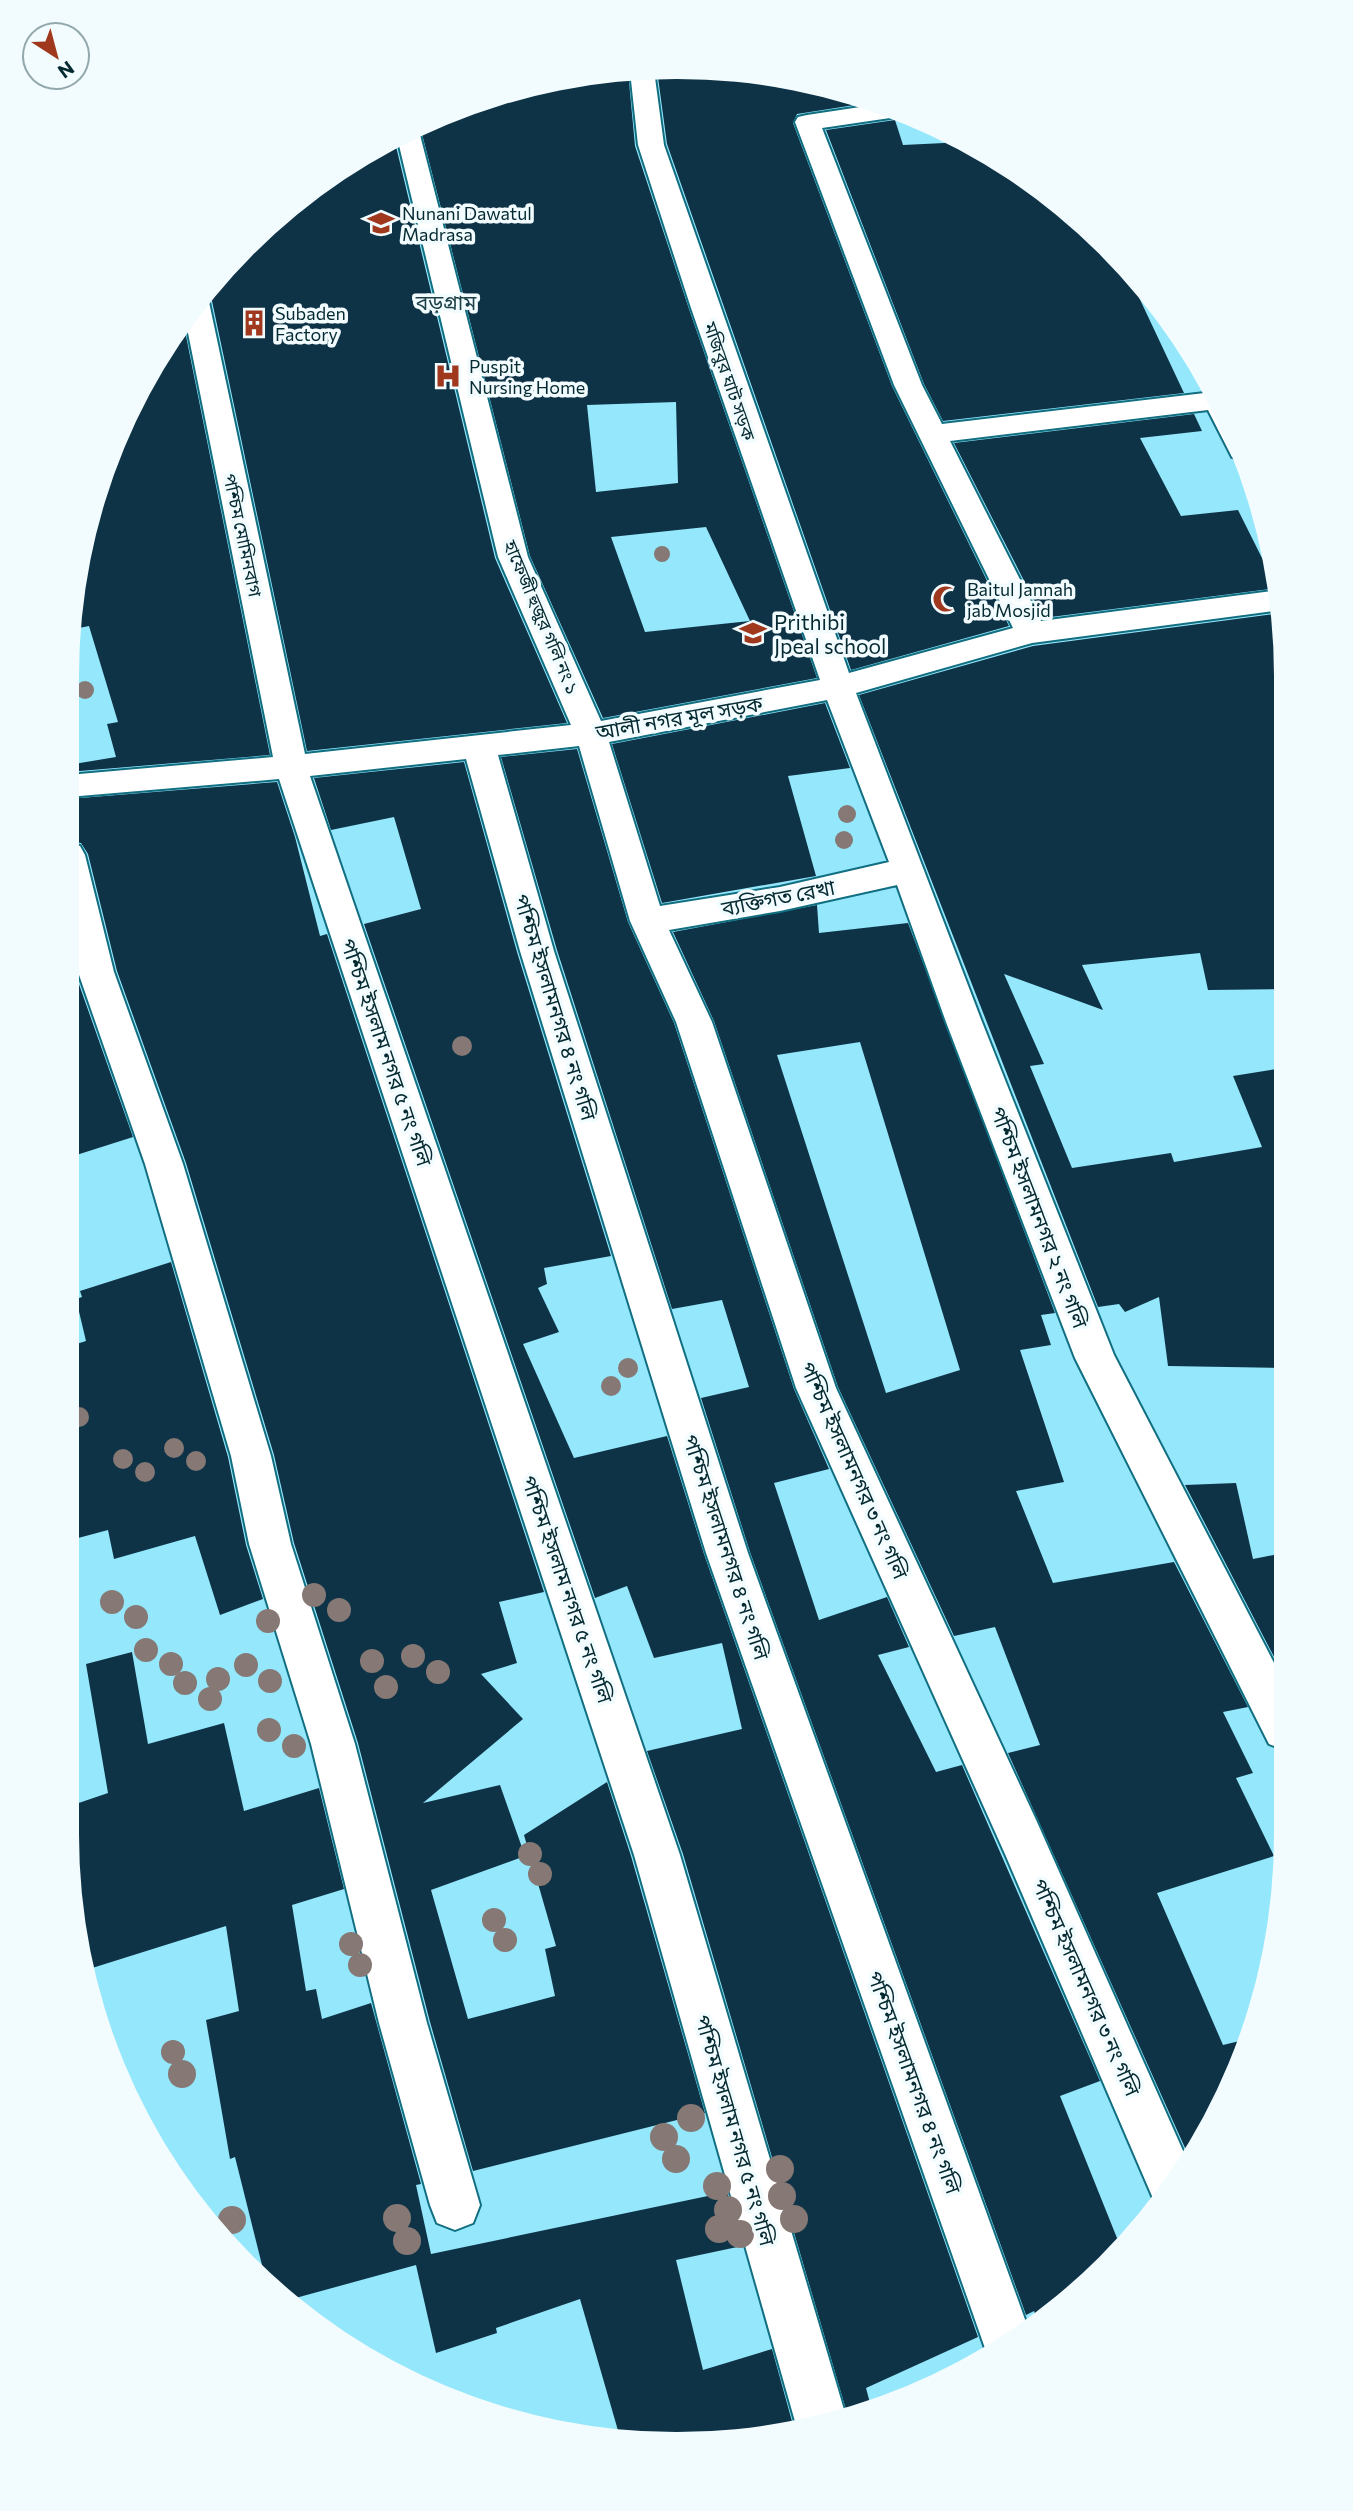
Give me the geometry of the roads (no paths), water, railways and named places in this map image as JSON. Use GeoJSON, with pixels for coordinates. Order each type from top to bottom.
{"type":"FeatureCollection","features":[{"type":"Feature","properties":{"kind":"street","name":"মজিবুর ঘাট সড়ক"},"geometry":{"type":"LineString","coordinates":[[643,80],[652,145],[705,308],[838,688]]}},
{"type":"Feature","properties":{"kind":"street"},"geometry":{"type":"LineString","coordinates":[[876,113],[807,122],[908,384],[1031,633]]}},
{"type":"Feature","properties":{"kind":"street","name":"হাফেজী হুজুর গলি নং ১"},"geometry":{"type":"LineString","coordinates":[[410,141],[513,557],[591,734]]}},
{"type":"Feature","properties":{"kind":"street","name":"পশ্চিম মোমিনবাগ"},"geometry":{"type":"LineString","coordinates":[[198,318],[291,767]]}},
{"type":"Feature","properties":{"kind":"street"},"geometry":{"type":"LineString","coordinates":[[933,434],[1208,403]]}},
{"type":"Feature","properties":{"kind":"street","name":"আলী নগর মূল সড়ক"},"geometry":{"type":"LineString","coordinates":[[79,785],[291,767],[591,734],[838,688],[1031,633],[1269,602]]}},
{"type":"Feature","properties":{"kind":"street","name":"পশ্চিম ইসলামনগর ২ নং গলি"},"geometry":{"type":"LineString","coordinates":[[838,688],[1095,1358],[1274,1707]]}},
{"type":"Feature","properties":{"kind":"street","name":"পশ্চিম ইসলামনগর ৩ নং গলি"},"geometry":{"type":"LineString","coordinates":[[591,734],[647,921],[694,1022],[816,1388],[1016,1825],[1168,2175]]}},
{"type":"Feature","properties":{"kind":"street","name":"পশ্চিম ইসলামনগর ৪ নং গলি"},"geometry":{"type":"LineString","coordinates":[[479,746],[541,964],[727,1553],[1005,2334]]}},
{"type":"Feature","properties":{"kind":"street","name":"পশ্চিম ইসলাম নগর ৫ নং গলি"},"geometry":{"type":"LineString","coordinates":[[291,767],[657,1855],[819,2415]]}},
{"type":"Feature","properties":{"kind":"street","name":"ব্যক্তিগত রেখা"},"geometry":{"type":"LineString","coordinates":[[647,921],[780,899],[909,870]]}},
{"type":"Feature","properties":{"kind":"street"},"geometry":{"type":"LineString","coordinates":[[79,901],[96,972],[164,1164],[251,1456],[270,1545],[333,1744],[403,2023],[455,2205]]}},
{"type":"Feature","properties":{"kind":"place","name":"Nunani Dawatul Madrasa"},"geometry":{"type":"Point","coordinates":[381,223]}},
{"type":"Feature","properties":{"kind":"place","name":"Subaden Factory"},"geometry":{"type":"Point","coordinates":[254,323]}},
{"type":"Feature","properties":{"kind":"place","name":"Puspit Nursing Home"},"geometry":{"type":"Point","coordinates":[448,376]}},
{"type":"Feature","properties":{"kind":"place","name":"Baitul Jannah jab Mosjid"},"geometry":{"type":"Point","coordinates":[946,599]}},
{"type":"Feature","properties":{"kind":"place","name":"Prithibi Jpeal school"},"geometry":{"type":"Point","coordinates":[753,633]}},
{"type":"Feature","properties":{"kind":"district","name":"বড়গ্রাম"},"geometry":{"type":"Point","coordinates":[446,301]}}]}
